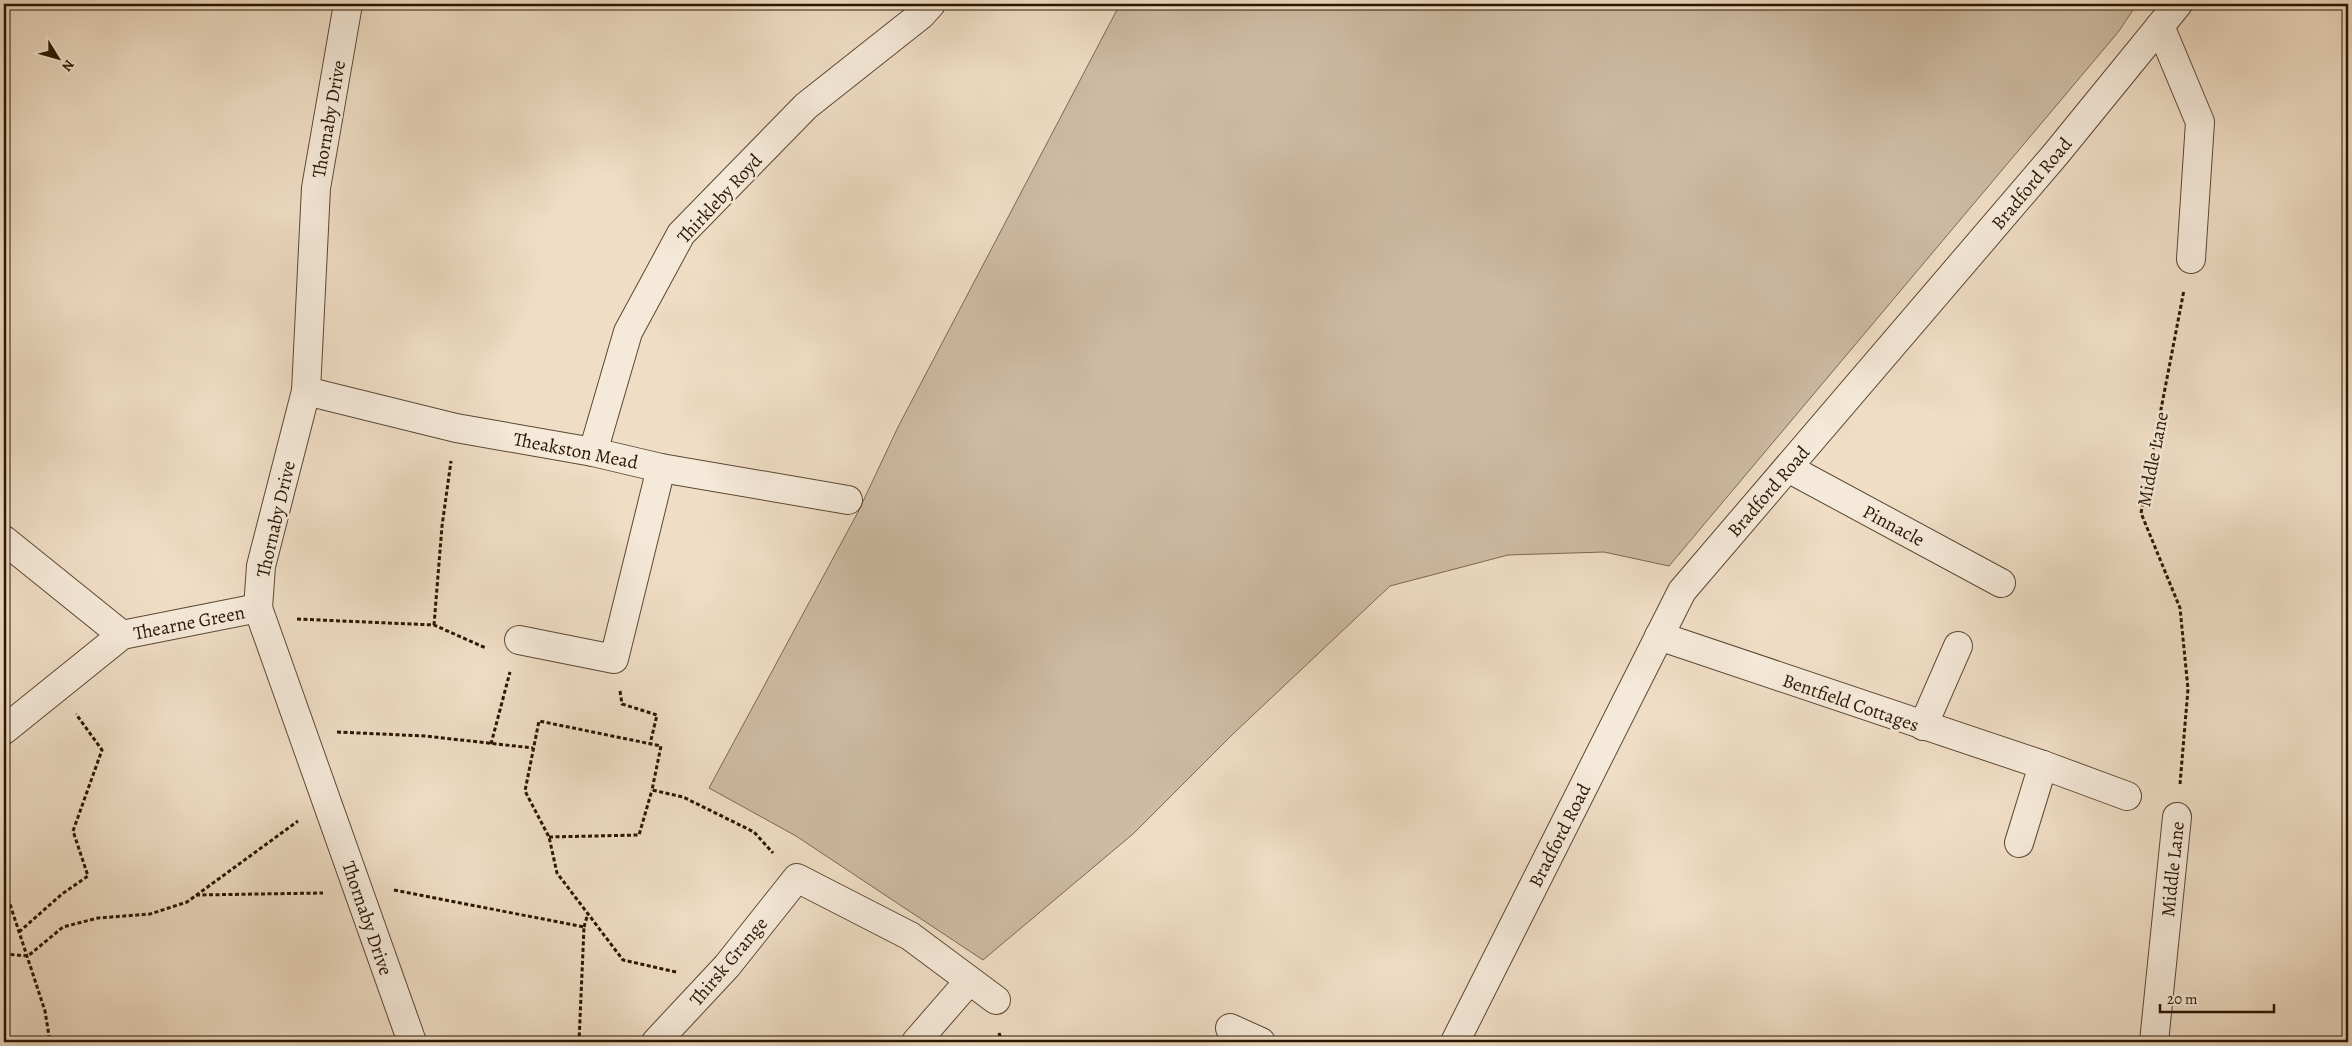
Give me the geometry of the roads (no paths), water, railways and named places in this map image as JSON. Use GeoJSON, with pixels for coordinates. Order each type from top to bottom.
{"type":"FeatureCollection","features":[{"type":"Feature","properties":{"kind":"street","name":"Thornaby Drive"},"geometry":{"type":"LineString","coordinates":[[348,4],[316,188],[306,391],[261,566],[260,613],[412,1042]]}},
{"type":"Feature","properties":{"kind":"street","name":"Thirkleby Royd"},"geometry":{"type":"LineString","coordinates":[[593,452],[628,332],[681,234],[806,106],[921,15],[931,4]]}},
{"type":"Feature","properties":{"kind":"street","name":"Bradford Road"},"geometry":{"type":"LineString","coordinates":[[1455,1042],[1682,591],[2055,155],[2178,4]]}},
{"type":"Feature","properties":{"kind":"street"},"geometry":{"type":"LineString","coordinates":[[2160,26],[2200,122],[2191,258]]}},
{"type":"Feature","properties":{"kind":"street","name":"Theakston Mead"},"geometry":{"type":"LineString","coordinates":[[306,391],[456,428],[593,452],[661,468],[848,500]]}},
{"type":"Feature","properties":{"kind":"street"},"geometry":{"type":"LineString","coordinates":[[519,640],[614,659],[661,468]]}},
{"type":"Feature","properties":{"kind":"street","name":"Pinnacle"},"geometry":{"type":"LineString","coordinates":[[1788,468],[2001,583]]}},
{"type":"Feature","properties":{"kind":"street"},"geometry":{"type":"LineString","coordinates":[[8,552],[122,635]]}},
{"type":"Feature","properties":{"kind":"street","name":"Thearne Green"},"geometry":{"type":"LineString","coordinates":[[4,730],[122,635],[260,613]]}},
{"type":"Feature","properties":{"kind":"street","name":"Bentfield Cottages"},"geometry":{"type":"LineString","coordinates":[[1659,636],[2043,765],[2127,796]]}},
{"type":"Feature","properties":{"kind":"street"},"geometry":{"type":"LineString","coordinates":[[1923,726],[1958,646]]}},
{"type":"Feature","properties":{"kind":"street"},"geometry":{"type":"LineString","coordinates":[[2020,843],[2043,765]]}},
{"type":"Feature","properties":{"kind":"street","name":"Middle Lane"},"geometry":{"type":"LineString","coordinates":[[2154,1042],[2177,818]]}},
{"type":"Feature","properties":{"kind":"street","name":"Thirsk Grange"},"geometry":{"type":"LineString","coordinates":[[656,1042],[726,966],[796,878],[910,936],[969,981]]}},
{"type":"Feature","properties":{"kind":"street"},"geometry":{"type":"LineString","coordinates":[[916,1042],[969,981],[996,1000]]}},
{"type":"Feature","properties":{"kind":"street"},"geometry":{"type":"LineString","coordinates":[[1230,1028],[1261,1042]]}}]}
